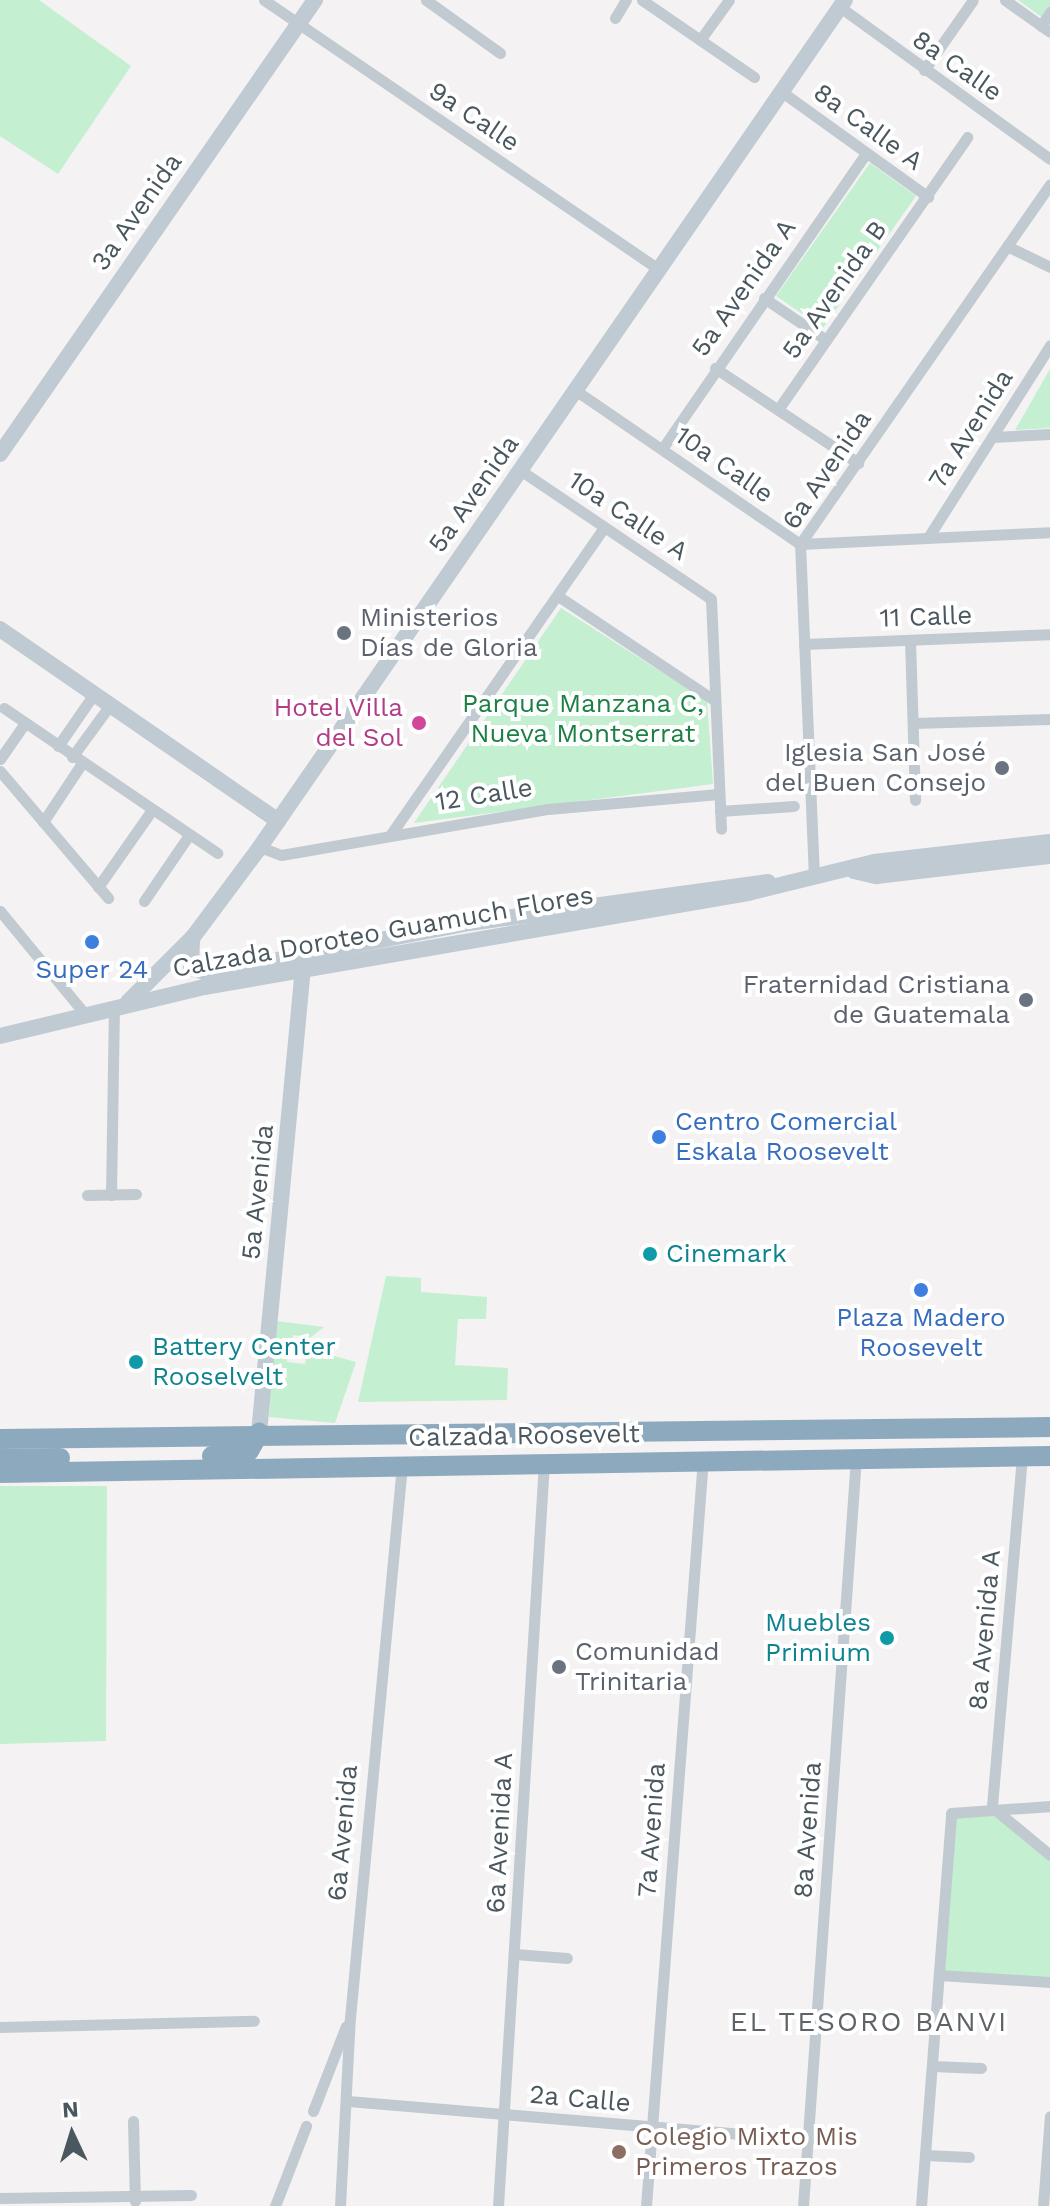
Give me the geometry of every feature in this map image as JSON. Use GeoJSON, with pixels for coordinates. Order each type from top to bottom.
{"type":"FeatureCollection","features":[{"type":"Feature","properties":{"kind":"highway","name":"Calzada Roosevelt"},"geometry":{"type":"LineString","coordinates":[[0,1439],[259,1433],[506,1435],[1050,1427]]}},
{"type":"Feature","properties":{"kind":"highway"},"geometry":{"type":"LineString","coordinates":[[891,1457],[922,1446],[1010,1445],[1019,1428]]}},
{"type":"Feature","properties":{"kind":"highway"},"geometry":{"type":"LineString","coordinates":[[0,1459],[233,1455],[252,1449],[259,1433]]}},
{"type":"Feature","properties":{"kind":"highway"},"geometry":{"type":"LineString","coordinates":[[402,1465],[416,1448],[475,1446],[506,1435]]}},
{"type":"Feature","properties":{"kind":"highway"},"geometry":{"type":"LineString","coordinates":[[1022,1456],[1031,1441],[1050,1437]]}},
{"type":"Feature","properties":{"kind":"highway","name":"Calzada Roosevelt"},"geometry":{"type":"LineString","coordinates":[[0,1473],[703,1458],[1050,1456]]}},
{"type":"Feature","properties":{"kind":"main road","name":"3a Avenida"},"geometry":{"type":"LineString","coordinates":[[0,454],[315,0]]}},
{"type":"Feature","properties":{"kind":"main road","name":"5a Avenida"},"geometry":{"type":"LineString","coordinates":[[121,1004],[193,937],[260,847],[842,4]]}},
{"type":"Feature","properties":{"kind":"main road"},"geometry":{"type":"LineString","coordinates":[[0,629],[278,821]]}},
{"type":"Feature","properties":{"kind":"main road","name":"Calzada Doroteo Guamuch Flores"},"geometry":{"type":"LineString","coordinates":[[0,1036],[121,1004],[304,963],[854,871],[874,862],[1050,842]]}},
{"type":"Feature","properties":{"kind":"main road","name":"Calzada Doroteo Guamuch Flores"},"geometry":{"type":"LineString","coordinates":[[854,871],[876,876],[1050,856]]}},
{"type":"Feature","properties":{"kind":"main road","name":"Calzada Doroteo Guamuch Flores"},"geometry":{"type":"LineString","coordinates":[[193,937],[189,961],[199,973],[304,963]]}},
{"type":"Feature","properties":{"kind":"main road","name":"5a Avenida"},"geometry":{"type":"LineString","coordinates":[[259,1433],[304,963]]}},
{"type":"Feature","properties":{"kind":"street","name":"9a Calle"},"geometry":{"type":"LineString","coordinates":[[264,0],[659,269]]}},
{"type":"Feature","properties":{"kind":"street"},"geometry":{"type":"LineString","coordinates":[[426,0],[500,53]]}},
{"type":"Feature","properties":{"kind":"street"},"geometry":{"type":"LineString","coordinates":[[615,18],[626,0]]}},
{"type":"Feature","properties":{"kind":"street"},"geometry":{"type":"LineString","coordinates":[[642,0],[754,77]]}},
{"type":"Feature","properties":{"kind":"street"},"geometry":{"type":"LineString","coordinates":[[700,40],[729,0]]}},
{"type":"Feature","properties":{"kind":"street"},"geometry":{"type":"LineString","coordinates":[[924,70],[973,0]]}},
{"type":"Feature","properties":{"kind":"street"},"geometry":{"type":"LineString","coordinates":[[1005,0],[1045,29],[1050,12]]}},
{"type":"Feature","properties":{"kind":"street","name":"8a Calle"},"geometry":{"type":"LineString","coordinates":[[842,4],[924,70],[1050,159]]}},
{"type":"Feature","properties":{"kind":"street","name":"8a Calle A"},"geometry":{"type":"LineString","coordinates":[[782,92],[865,155],[928,197]]}},
{"type":"Feature","properties":{"kind":"street","name":"5a Avenida B"},"geometry":{"type":"LineString","coordinates":[[779,408],[967,137]]}},
{"type":"Feature","properties":{"kind":"street","name":"5a Avenida A"},"geometry":{"type":"LineString","coordinates":[[662,449],[715,368],[865,155]]}},
{"type":"Feature","properties":{"kind":"street","name":"6a Avenida"},"geometry":{"type":"LineString","coordinates":[[814,877],[800,544],[1050,184]]}},
{"type":"Feature","properties":{"kind":"street"},"geometry":{"type":"LineString","coordinates":[[1007,246],[1050,267]]}},
{"type":"Feature","properties":{"kind":"street"},"geometry":{"type":"LineString","coordinates":[[764,298],[826,340]]}},
{"type":"Feature","properties":{"kind":"street","name":"7a Avenida"},"geometry":{"type":"LineString","coordinates":[[929,536],[1050,345]]}},
{"type":"Feature","properties":{"kind":"street"},"geometry":{"type":"LineString","coordinates":[[715,368],[858,463]]}},
{"type":"Feature","properties":{"kind":"street","name":"10a Calle"},"geometry":{"type":"LineString","coordinates":[[575,390],[800,544]]}},
{"type":"Feature","properties":{"kind":"street"},"geometry":{"type":"LineString","coordinates":[[992,437],[1050,434]]}},
{"type":"Feature","properties":{"kind":"street","name":"10a Calle A"},"geometry":{"type":"LineString","coordinates":[[520,470],[711,599],[714,700]]}},
{"type":"Feature","properties":{"kind":"street"},"geometry":{"type":"LineString","coordinates":[[391,834],[604,528]]}},
{"type":"Feature","properties":{"kind":"street"},"geometry":{"type":"LineString","coordinates":[[800,544],[1050,532]]}},
{"type":"Feature","properties":{"kind":"street"},"geometry":{"type":"LineString","coordinates":[[558,596],[714,700],[721,829]]}},
{"type":"Feature","properties":{"kind":"street","name":"11 Calle"},"geometry":{"type":"LineString","coordinates":[[804,644],[1050,634]]}},
{"type":"Feature","properties":{"kind":"street"},"geometry":{"type":"LineString","coordinates":[[910,640],[915,800]]}},
{"type":"Feature","properties":{"kind":"street"},"geometry":{"type":"LineString","coordinates":[[58,746],[94,694]]}},
{"type":"Feature","properties":{"kind":"street"},"geometry":{"type":"LineString","coordinates":[[43,822],[88,734],[110,705]]}},
{"type":"Feature","properties":{"kind":"street"},"geometry":{"type":"LineString","coordinates":[[4,708],[217,853]]}},
{"type":"Feature","properties":{"kind":"street"},"geometry":{"type":"LineString","coordinates":[[913,723],[1050,719]]}},
{"type":"Feature","properties":{"kind":"street"},"geometry":{"type":"LineString","coordinates":[[0,759],[25,723]]}},
{"type":"Feature","properties":{"kind":"street"},"geometry":{"type":"LineString","coordinates":[[74,724],[88,734]]}},
{"type":"Feature","properties":{"kind":"street"},"geometry":{"type":"LineString","coordinates":[[0,771],[108,898]]}},
{"type":"Feature","properties":{"kind":"street","name":"12 Calle"},"geometry":{"type":"LineString","coordinates":[[260,847],[281,855],[391,834],[718,794]]}},
{"type":"Feature","properties":{"kind":"street"},"geometry":{"type":"LineString","coordinates":[[720,811],[794,806]]}},
{"type":"Feature","properties":{"kind":"street"},"geometry":{"type":"LineString","coordinates":[[98,887],[152,810]]}},
{"type":"Feature","properties":{"kind":"street"},"geometry":{"type":"LineString","coordinates":[[144,901],[189,835]]}},
{"type":"Feature","properties":{"kind":"street"},"geometry":{"type":"LineString","coordinates":[[0,911],[6,926],[85,1014]]}},
{"type":"Feature","properties":{"kind":"street"},"geometry":{"type":"LineString","coordinates":[[111,1195],[121,1004]]}},
{"type":"Feature","properties":{"kind":"street"},"geometry":{"type":"LineString","coordinates":[[87,1195],[136,1194]]}},
{"type":"Feature","properties":{"kind":"street","name":"8a Avenida A"},"geometry":{"type":"LineString","coordinates":[[992,1807],[1022,1456]]}},
{"type":"Feature","properties":{"kind":"street","name":"7a Avenida"},"geometry":{"type":"LineString","coordinates":[[646,2206],[703,1458]]}},
{"type":"Feature","properties":{"kind":"street","name":"8a Avenida"},"geometry":{"type":"LineString","coordinates":[[803,2206],[856,1458]]}},
{"type":"Feature","properties":{"kind":"street","name":"6a Avenida A"},"geometry":{"type":"LineString","coordinates":[[498,2206],[544,1462]]}},
{"type":"Feature","properties":{"kind":"street","name":"6a Avenida"},"geometry":{"type":"LineString","coordinates":[[340,2206],[348,2101],[350,2018],[402,1465]]}},
{"type":"Feature","properties":{"kind":"street"},"geometry":{"type":"LineString","coordinates":[[921,2206],[951,1813],[992,1807],[1050,1806]]}},
{"type":"Feature","properties":{"kind":"street"},"geometry":{"type":"LineString","coordinates":[[992,1807],[1050,1855]]}},
{"type":"Feature","properties":{"kind":"street"},"geometry":{"type":"LineString","coordinates":[[515,1954],[567,1958]]}},
{"type":"Feature","properties":{"kind":"street"},"geometry":{"type":"LineString","coordinates":[[939,1975],[1050,1982]]}},
{"type":"Feature","properties":{"kind":"street"},"geometry":{"type":"LineString","coordinates":[[313,2111],[350,2018]]}},
{"type":"Feature","properties":{"kind":"street"},"geometry":{"type":"LineString","coordinates":[[0,2027],[254,2021]]}},
{"type":"Feature","properties":{"kind":"street"},"geometry":{"type":"LineString","coordinates":[[932,2066],[981,2068]]}},
{"type":"Feature","properties":{"kind":"street","name":"2a Calle"},"geometry":{"type":"LineString","coordinates":[[348,2101],[809,2140]]}},
{"type":"Feature","properties":{"kind":"street"},"geometry":{"type":"LineString","coordinates":[[1043,2206],[1050,2116]]}},
{"type":"Feature","properties":{"kind":"street"},"geometry":{"type":"LineString","coordinates":[[133,2121],[135,2201]]}},
{"type":"Feature","properties":{"kind":"street"},"geometry":{"type":"LineString","coordinates":[[275,2206],[306,2126]]}},
{"type":"Feature","properties":{"kind":"street"},"geometry":{"type":"LineString","coordinates":[[925,2155],[969,2157]]}},
{"type":"Feature","properties":{"kind":"street"},"geometry":{"type":"LineString","coordinates":[[0,2198],[135,2201],[191,2195]]}},
{"type":"Feature","properties":{"kind":"green space"},"geometry":{"type":"Polygon","coordinates":[[[0,0],[39,0],[131,66],[58,174],[0,136],[0,0]]]}},
{"type":"Feature","properties":{"kind":"green space"},"geometry":{"type":"Polygon","coordinates":[[[1018,0],[1050,0],[1050,7],[1043,18],[1018,0]]]}},
{"type":"Feature","properties":{"kind":"green space"},"geometry":{"type":"Polygon","coordinates":[[[870,163],[916,196],[823,328],[776,296],[870,163]]]}},
{"type":"Feature","properties":{"kind":"green space"},"geometry":{"type":"Polygon","coordinates":[[[1050,369],[1050,428],[1015,430],[1050,369]]]}},
{"type":"Feature","properties":{"kind":"green space","name":"Parque Manzana C, Nueva Montserrat"},"geometry":{"type":"Polygon","coordinates":[[[561,608],[707,701],[713,784],[414,823],[561,608]]]}},
{"type":"Feature","properties":{"kind":"green space"},"geometry":{"type":"Polygon","coordinates":[[[386,1276],[421,1278],[421,1292],[487,1297],[486,1319],[458,1319],[455,1365],[508,1368],[507,1400],[358,1402],[386,1276]]]}},
{"type":"Feature","properties":{"kind":"green space"},"geometry":{"type":"Polygon","coordinates":[[[276,1321],[324,1327],[310,1338],[293,1335],[287,1362],[305,1364],[308,1349],[356,1362],[335,1423],[269,1417],[276,1321]]]}},
{"type":"Feature","properties":{"kind":"green space"},"geometry":{"type":"Polygon","coordinates":[[[0,1486],[107,1486],[106,1741],[0,1744],[0,1486]]]}},
{"type":"Feature","properties":{"kind":"green space"},"geometry":{"type":"Polygon","coordinates":[[[990,1811],[1050,1860],[1050,1978],[944,1972],[955,1814],[990,1811]]]}},
{"type":"Feature","properties":{"kind":"place","name":"Ministerios Días de Gloria"},"geometry":{"type":"Point","coordinates":[344,633]}},
{"type":"Feature","properties":{"kind":"place","name":"Hotel Villa del Sol"},"geometry":{"type":"Point","coordinates":[419,723]}},
{"type":"Feature","properties":{"kind":"place","name":"Iglesia San José del Buen Consejo"},"geometry":{"type":"Point","coordinates":[1002,768]}},
{"type":"Feature","properties":{"kind":"place","name":"Super 24"},"geometry":{"type":"Point","coordinates":[92,942]}},
{"type":"Feature","properties":{"kind":"place","name":"Fraternidad Cristiana de Guatemala"},"geometry":{"type":"Point","coordinates":[1026,1000]}},
{"type":"Feature","properties":{"kind":"place","name":"Centro Comercial Eskala Roosevelt"},"geometry":{"type":"Point","coordinates":[659,1137]}},
{"type":"Feature","properties":{"kind":"place","name":"Cinemark"},"geometry":{"type":"Point","coordinates":[650,1254]}},
{"type":"Feature","properties":{"kind":"place","name":"Plaza Madero Roosevelt"},"geometry":{"type":"Point","coordinates":[921,1290]}},
{"type":"Feature","properties":{"kind":"place","name":"Battery Center Rooselvelt"},"geometry":{"type":"Point","coordinates":[136,1362]}},
{"type":"Feature","properties":{"kind":"place","name":"Muebles Primium"},"geometry":{"type":"Point","coordinates":[887,1638]}},
{"type":"Feature","properties":{"kind":"place","name":"Comunidad Trinitaria"},"geometry":{"type":"Point","coordinates":[559,1667]}},
{"type":"Feature","properties":{"kind":"place","name":"Colegio Mixto Mis Primeros Trazos"},"geometry":{"type":"Point","coordinates":[619,2152]}},
{"type":"Feature","properties":{"kind":"district","name":"EL TESORO BANVI"},"geometry":{"type":"Point","coordinates":[869,2022]}}]}
